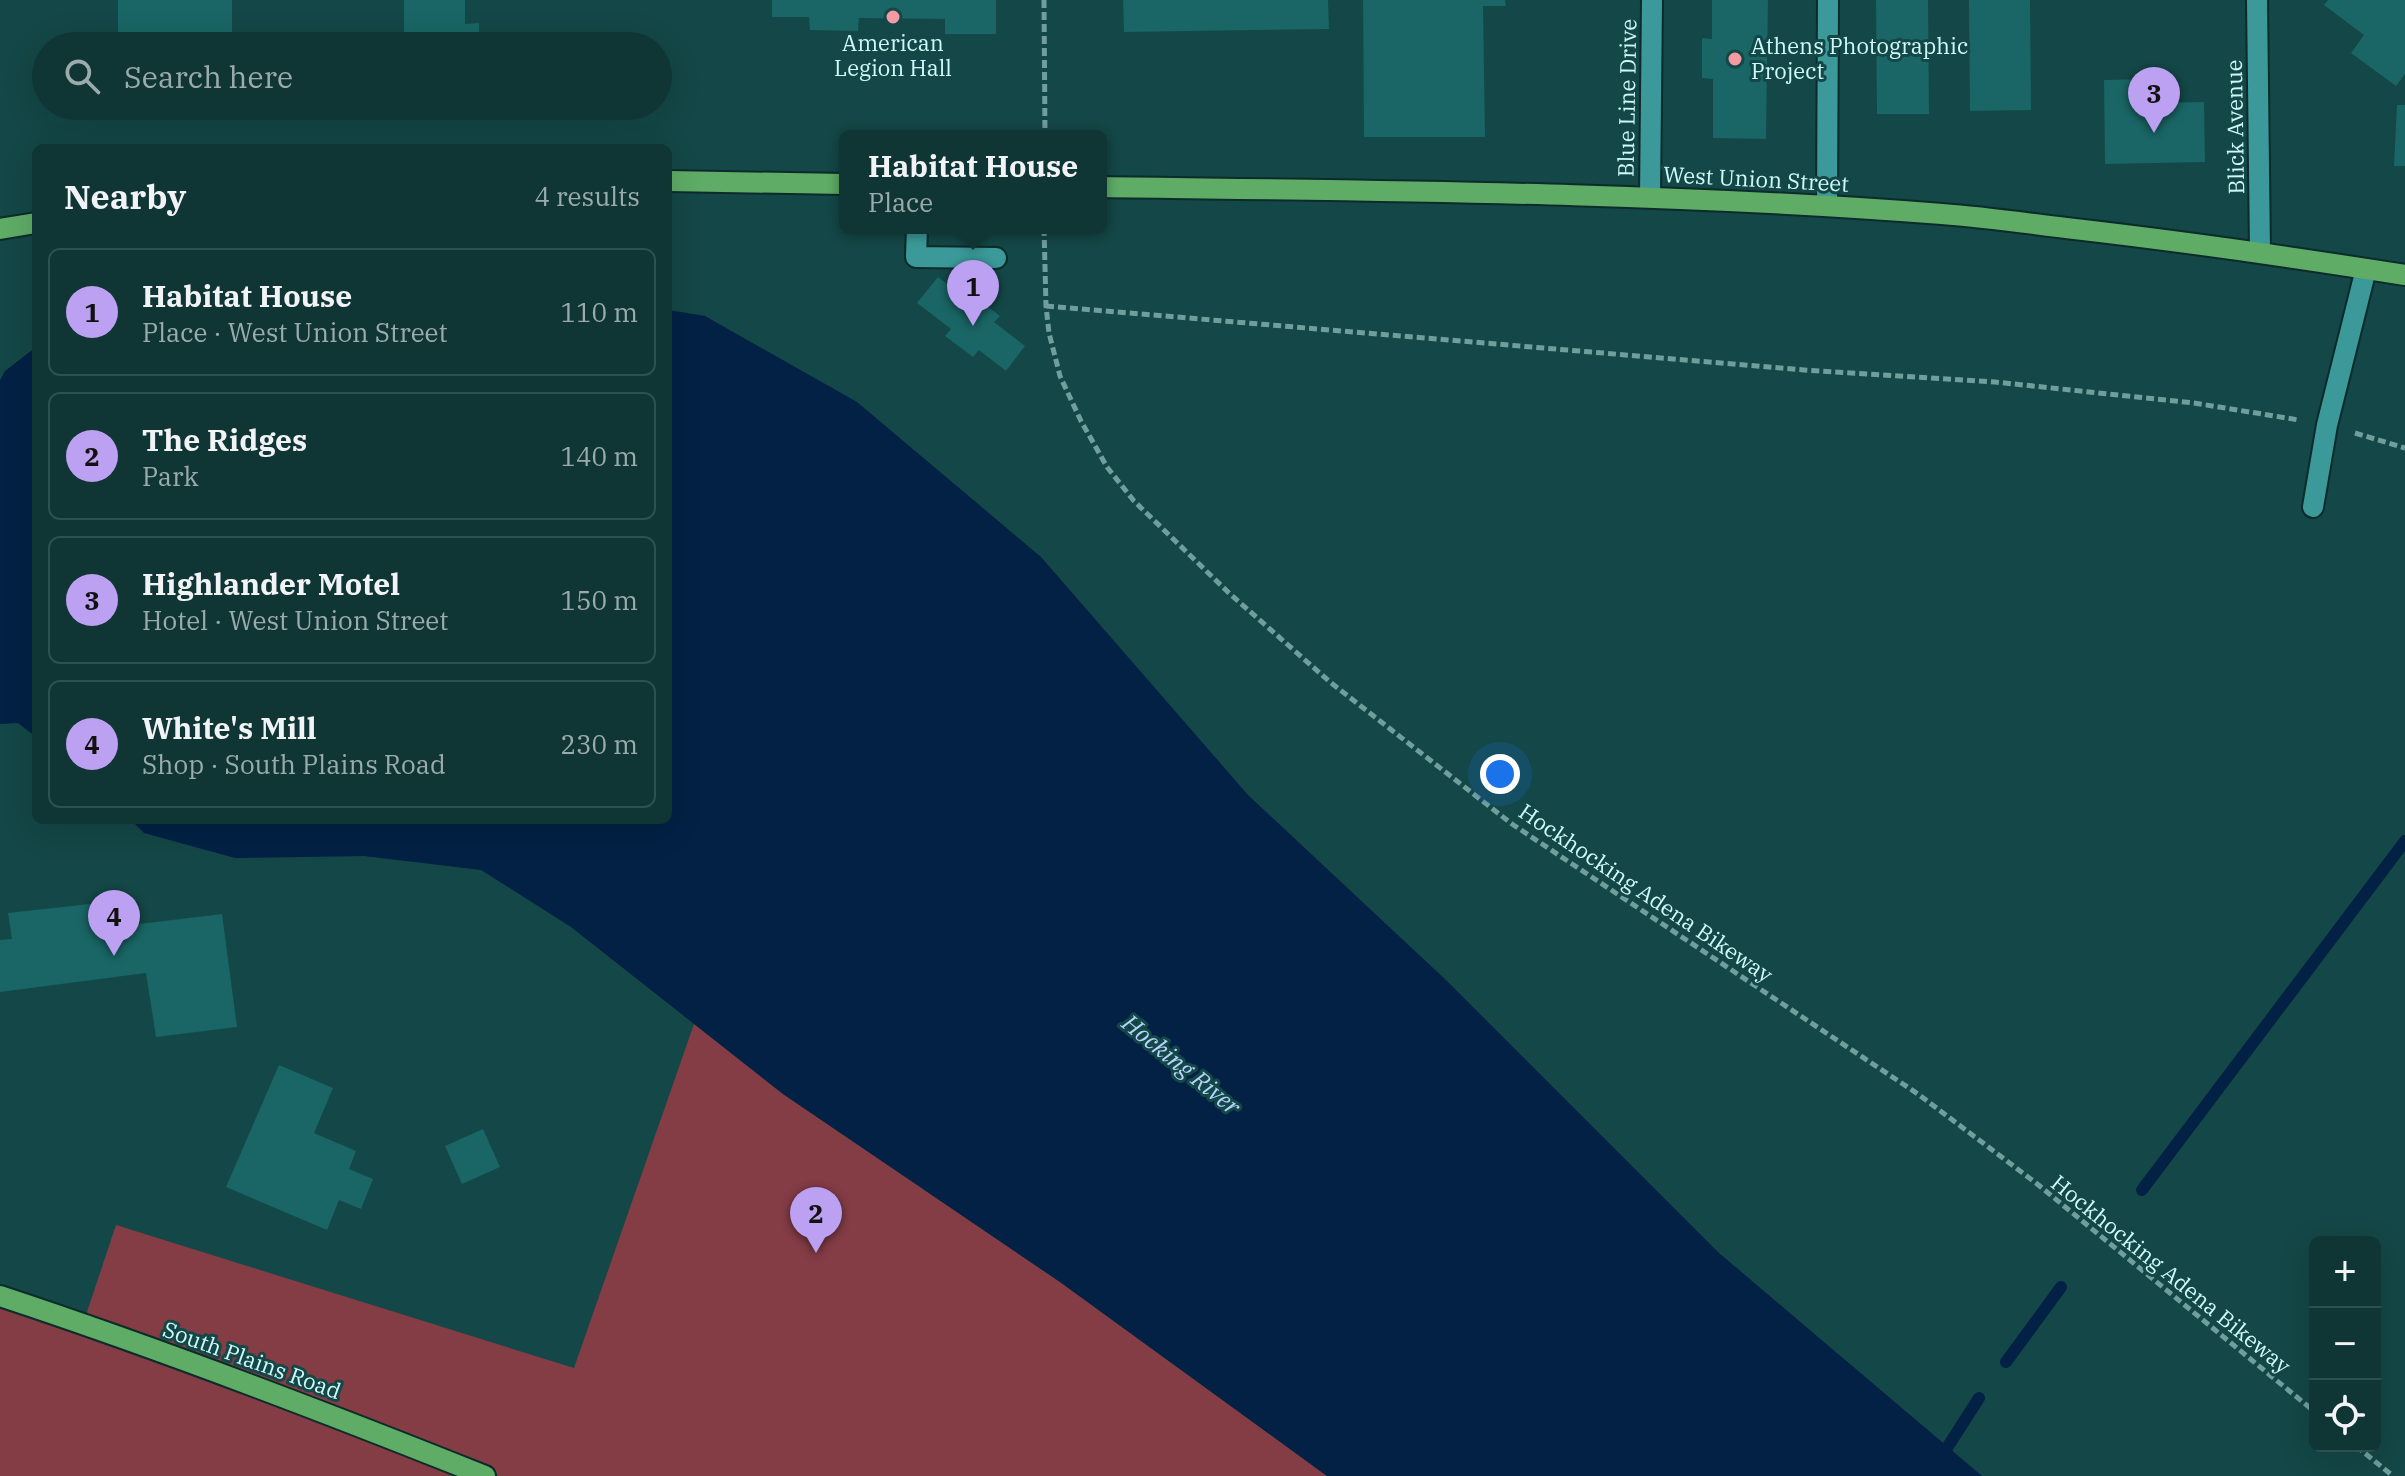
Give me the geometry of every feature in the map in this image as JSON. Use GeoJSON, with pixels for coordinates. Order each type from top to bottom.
{"type":"FeatureCollection","features":[{"type":"Feature","properties":{"kind":"main road"},"geometry":{"type":"LineString","coordinates":[[672,181],[839,184]]}},
{"type":"Feature","properties":{"kind":"main road","name":"West Union Street"},"geometry":{"type":"LineString","coordinates":[[1107,187],[1650,197],[1946,214],[2260,252],[2405,275]]}},
{"type":"Feature","properties":{"kind":"main road"},"geometry":{"type":"LineString","coordinates":[[0,229],[32,224]]}},
{"type":"Feature","properties":{"kind":"main road","name":"South Plains Road"},"geometry":{"type":"LineString","coordinates":[[0,1296],[318,1410],[485,1476]]}},
{"type":"Feature","properties":{"kind":"street","name":"Blue Line Drive"},"geometry":{"type":"LineString","coordinates":[[1650,197],[1652,0]]}},
{"type":"Feature","properties":{"kind":"street"},"geometry":{"type":"LineString","coordinates":[[1827,206],[1828,0]]}},
{"type":"Feature","properties":{"kind":"street","name":"Blick Avenue"},"geometry":{"type":"LineString","coordinates":[[2257,0],[2260,252]]}},
{"type":"Feature","properties":{"kind":"street"},"geometry":{"type":"LineString","coordinates":[[917,234],[916,257],[996,258]]}},
{"type":"Feature","properties":{"kind":"street"},"geometry":{"type":"LineString","coordinates":[[2313,507],[2327,425],[2366,269]]}},
{"type":"Feature","properties":{"kind":"path"},"geometry":{"type":"LineString","coordinates":[[1044,0],[1045,130]]}},
{"type":"Feature","properties":{"kind":"path","name":"Hockhocking Adena Bikeway"},"geometry":{"type":"LineString","coordinates":[[1044,234],[1046,306],[1060,376],[1107,467],[1134,501],[1229,593],[1330,682],[1512,824],[1918,1094],[2036,1183],[2309,1407]]}},
{"type":"Feature","properties":{"kind":"path"},"geometry":{"type":"LineString","coordinates":[[1046,306],[1804,370],[1995,382],[2194,403],[2327,425],[2405,448]]}},
{"type":"Feature","properties":{"kind":"path"},"geometry":{"type":"LineString","coordinates":[[2363,1452],[2393,1476]]}},
{"type":"Feature","properties":{"kind":"shaded area"},"geometry":{"type":"Polygon","coordinates":[[[694,1024],[783,1094],[1060,1282],[1327,1476],[0,1476],[0,1296],[83,1324],[116,1225],[574,1368],[694,1024]]]}},
{"type":"Feature","properties":{"kind":"water","name":"Hocking River"},"geometry":{"type":"Polygon","coordinates":[[[672,311],[705,316],[857,402],[1041,557],[1248,795],[1448,982],[1719,1253],[1982,1476],[1327,1476],[1060,1282],[783,1094],[571,927],[481,870],[364,856],[235,858],[144,833],[135,824],[672,824],[672,311]]]}},
{"type":"Feature","properties":{"kind":"water"},"geometry":{"type":"Polygon","coordinates":[[[32,350],[32,734],[18,723],[0,724],[0,380],[5,371],[32,350]]]}},
{"type":"Feature","properties":{"kind":"building"},"geometry":{"type":"Polygon","coordinates":[[[118,0],[232,0],[232,32],[118,32],[118,0]]]}},
{"type":"Feature","properties":{"kind":"building"},"geometry":{"type":"Polygon","coordinates":[[[404,0],[465,0],[465,24],[479,23],[479,32],[404,32],[404,0]]]}},
{"type":"Feature","properties":{"kind":"building","name":"American Legion Hall"},"geometry":{"type":"Polygon","coordinates":[[[772,0],[996,0],[996,34],[945,34],[945,19],[859,18],[858,31],[810,30],[809,17],[772,17],[772,0]]]}},
{"type":"Feature","properties":{"kind":"building"},"geometry":{"type":"Polygon","coordinates":[[[1123,0],[1328,0],[1329,29],[1124,32],[1123,0]]]}},
{"type":"Feature","properties":{"kind":"building"},"geometry":{"type":"Polygon","coordinates":[[[1363,0],[1505,0],[1506,6],[1483,6],[1485,137],[1364,137],[1363,0]]]}},
{"type":"Feature","properties":{"kind":"building","name":"Athens Photographic Project"},"geometry":{"type":"Polygon","coordinates":[[[1712,0],[1768,0],[1766,139],[1713,138],[1713,79],[1702,78],[1702,38],[1712,39],[1712,0]]]}},
{"type":"Feature","properties":{"kind":"building"},"geometry":{"type":"Polygon","coordinates":[[[1876,0],[1928,0],[1929,114],[1877,114],[1876,0]]]}},
{"type":"Feature","properties":{"kind":"building"},"geometry":{"type":"Polygon","coordinates":[[[1969,0],[2030,0],[2031,110],[1970,111],[1969,0]]]}},
{"type":"Feature","properties":{"kind":"building"},"geometry":{"type":"Polygon","coordinates":[[[2328,0],[2405,0],[2405,74],[2396,86],[2351,53],[2364,35],[2324,5],[2328,0]]]}},
{"type":"Feature","properties":{"kind":"building"},"geometry":{"type":"Polygon","coordinates":[[[2148,79],[2148,103],[2204,102],[2205,162],[2105,164],[2104,80],[2148,79]]]}},
{"type":"Feature","properties":{"kind":"building"},"geometry":{"type":"Polygon","coordinates":[[[2397,105],[2405,105],[2405,166],[2394,166],[2397,105]]]}},
{"type":"Feature","properties":{"kind":"building"},"geometry":{"type":"Polygon","coordinates":[[[938,277],[977,307],[982,302],[1000,316],[994,322],[1025,346],[1006,371],[979,350],[973,357],[945,336],[951,329],[917,303],[938,277]]]}},
{"type":"Feature","properties":{"kind":"building"},"geometry":{"type":"Polygon","coordinates":[[[135,899],[139,924],[222,914],[237,1027],[156,1037],[146,973],[0,992],[0,940],[12,939],[8,913],[135,899]]]}},
{"type":"Feature","properties":{"kind":"building"},"geometry":{"type":"Polygon","coordinates":[[[279,1065],[333,1088],[314,1133],[356,1151],[349,1169],[373,1179],[361,1209],[339,1200],[327,1230],[226,1187],[279,1065]]]}},
{"type":"Feature","properties":{"kind":"building"},"geometry":{"type":"Polygon","coordinates":[[[483,1129],[500,1167],[462,1184],[445,1146],[483,1129]]]}},
{"type":"Feature","properties":{"kind":"waterway"},"geometry":{"type":"LineString","coordinates":[[2142,1190],[2405,841]]}},
{"type":"Feature","properties":{"kind":"waterway"},"geometry":{"type":"LineString","coordinates":[[2006,1362],[2061,1287]]}},
{"type":"Feature","properties":{"kind":"waterway"},"geometry":{"type":"LineString","coordinates":[[1929,1476],[1979,1398]]}},
{"type":"Feature","properties":{"kind":"place","name":"American Legion Hall"},"geometry":{"type":"Point","coordinates":[893,17]}},
{"type":"Feature","properties":{"kind":"place","name":"Athens Photographic Project"},"geometry":{"type":"Point","coordinates":[1735,59]}},
{"type":"Feature","properties":{"kind":"place","name":"Highlander Motel"},"geometry":{"type":"Point","coordinates":[2154,133]}},
{"type":"Feature","properties":{"kind":"place","name":"Habitat House"},"geometry":{"type":"Point","coordinates":[973,326]}},
{"type":"Feature","properties":{"kind":"place","name":"White's Mill"},"geometry":{"type":"Point","coordinates":[114,956]}},
{"type":"Feature","properties":{"kind":"place","name":"The Ridges"},"geometry":{"type":"Point","coordinates":[816,1253]}}]}
